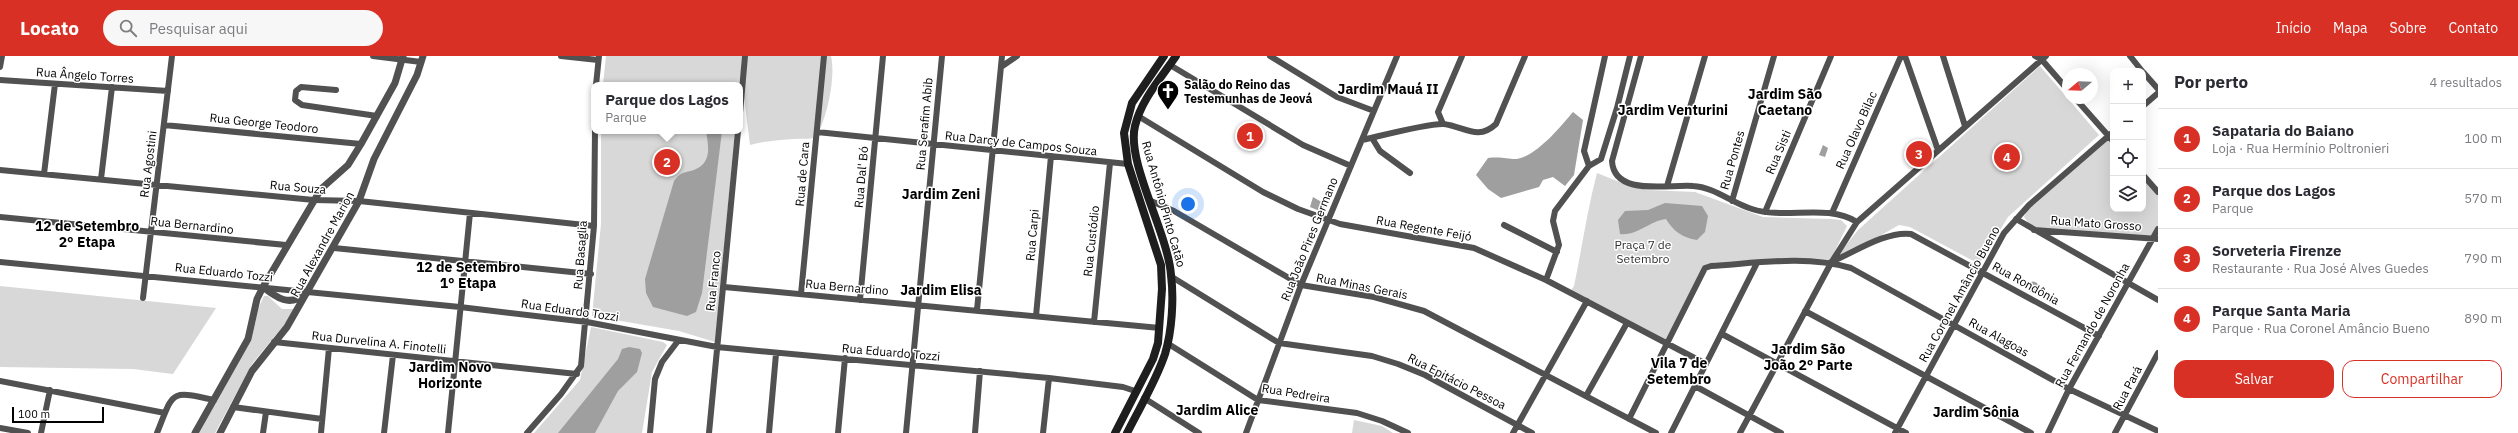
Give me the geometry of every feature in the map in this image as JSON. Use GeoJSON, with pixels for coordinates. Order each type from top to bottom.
{"type":"FeatureCollection","features":[{"type":"Feature","properties":{"kind":"main road","name":"Rua Antônio Pinto Catão"},"geometry":{"type":"LineString","coordinates":[[1115,433],[1135,391],[1154,359],[1160,328],[1162,288],[1161,265],[1128,164],[1124,133],[1132,103],[1164,56]]}},
{"type":"Feature","properties":{"kind":"main road"},"geometry":{"type":"LineString","coordinates":[[1167,56],[1166,61],[1170,65]]}},
{"type":"Feature","properties":{"kind":"main road","name":"Rua Antônio Pinto Catão"},"geometry":{"type":"LineString","coordinates":[[1127,433],[1165,354],[1172,277],[1163,240],[1133,142],[1138,116],[1176,56]]}},
{"type":"Feature","properties":{"kind":"main road"},"geometry":{"type":"LineString","coordinates":[[1140,201],[1151,201]]}},
{"type":"Feature","properties":{"kind":"street"},"geometry":{"type":"LineString","coordinates":[[0,67],[2,56]]}},
{"type":"Feature","properties":{"kind":"street","name":"Rua Agostini"},"geometry":{"type":"LineString","coordinates":[[143,298],[172,56]]}},
{"type":"Feature","properties":{"kind":"street"},"geometry":{"type":"LineString","coordinates":[[374,56],[422,59]]}},
{"type":"Feature","properties":{"kind":"street"},"geometry":{"type":"LineString","coordinates":[[561,56],[598,58],[596,82]]}},
{"type":"Feature","properties":{"kind":"street"},"geometry":{"type":"LineString","coordinates":[[743,82],[745,56]]}},
{"type":"Feature","properties":{"kind":"street","name":"Rua de Cara"},"geometry":{"type":"LineString","coordinates":[[801,294],[824,56]]}},
{"type":"Feature","properties":{"kind":"street","name":"Rua Dal' Bó"},"geometry":{"type":"LineString","coordinates":[[860,300],[883,56]]}},
{"type":"Feature","properties":{"kind":"street","name":"Rua Serafim Abib"},"geometry":{"type":"LineString","coordinates":[[906,433],[942,56]]}},
{"type":"Feature","properties":{"kind":"street"},"geometry":{"type":"LineString","coordinates":[[977,310],[1002,56]]}},
{"type":"Feature","properties":{"kind":"street"},"geometry":{"type":"LineString","coordinates":[[1001,66],[1017,56]]}},
{"type":"Feature","properties":{"kind":"street"},"geometry":{"type":"LineString","coordinates":[[1270,56],[1337,97],[1374,111]]}},
{"type":"Feature","properties":{"kind":"street","name":"Rua João Pires Germano"},"geometry":{"type":"LineString","coordinates":[[1246,433],[1301,285],[1396,56]]}},
{"type":"Feature","properties":{"kind":"street"},"geometry":{"type":"LineString","coordinates":[[1443,124],[1438,112],[1462,56]]}},
{"type":"Feature","properties":{"kind":"street"},"geometry":{"type":"LineString","coordinates":[[1362,140],[1443,124],[1476,132],[1487,132],[1496,124],[1525,56]]}},
{"type":"Feature","properties":{"kind":"street"},"geometry":{"type":"LineString","coordinates":[[1589,166],[1584,151],[1605,56]]}},
{"type":"Feature","properties":{"kind":"street"},"geometry":{"type":"LineString","coordinates":[[1546,280],[1558,252],[1559,245],[1553,221],[1555,211],[1589,166],[1601,159],[1617,108],[1630,56]]}},
{"type":"Feature","properties":{"kind":"street"},"geometry":{"type":"LineString","coordinates":[[1641,56],[1612,161],[1612,169],[1618,178],[1632,184],[1701,187],[1732,201],[1775,214],[1846,215],[1857,222]]}},
{"type":"Feature","properties":{"kind":"street"},"geometry":{"type":"LineString","coordinates":[[1667,186],[1705,56]]}},
{"type":"Feature","properties":{"kind":"street","name":"Rua Pontes"},"geometry":{"type":"LineString","coordinates":[[1732,201],[1774,56]]}},
{"type":"Feature","properties":{"kind":"street","name":"Rua Sisti"},"geometry":{"type":"LineString","coordinates":[[1765,212],[1831,56]]}},
{"type":"Feature","properties":{"kind":"street","name":"Rua Olavo Bilac"},"geometry":{"type":"LineString","coordinates":[[1832,214],[1901,56]]}},
{"type":"Feature","properties":{"kind":"street"},"geometry":{"type":"LineString","coordinates":[[1906,56],[1938,150]]}},
{"type":"Feature","properties":{"kind":"street"},"geometry":{"type":"LineString","coordinates":[[1943,56],[1965,126]]}},
{"type":"Feature","properties":{"kind":"street"},"geometry":{"type":"LineString","coordinates":[[2035,56],[2044,58],[2062,82]]}},
{"type":"Feature","properties":{"kind":"street"},"geometry":{"type":"LineString","coordinates":[[2130,56],[2140,68]]}},
{"type":"Feature","properties":{"kind":"street","name":"Rua Alexandre Marion"},"geometry":{"type":"LineString","coordinates":[[195,433],[248,339],[257,299],[286,245],[321,189],[348,164],[361,144],[395,83],[403,58]]}},
{"type":"Feature","properties":{"kind":"street"},"geometry":{"type":"LineString","coordinates":[[1740,433],[1831,262],[1857,222],[2044,58]]}},
{"type":"Feature","properties":{"kind":"street","name":"Rua Alexandre Marion"},"geometry":{"type":"LineString","coordinates":[[220,433],[252,371],[287,327],[334,248],[359,201],[382,139],[417,75],[422,59]]}},
{"type":"Feature","properties":{"kind":"street"},"geometry":{"type":"LineString","coordinates":[[1170,65],[1303,145],[1351,166]]}},
{"type":"Feature","properties":{"kind":"street"},"geometry":{"type":"LineString","coordinates":[[2146,75],[2158,89]]}},
{"type":"Feature","properties":{"kind":"street","name":"Rua Ângelo Torres"},"geometry":{"type":"LineString","coordinates":[[0,80],[168,91]]}},
{"type":"Feature","properties":{"kind":"street"},"geometry":{"type":"LineString","coordinates":[[44,174],[55,84]]}},
{"type":"Feature","properties":{"kind":"street"},"geometry":{"type":"LineString","coordinates":[[101,179],[112,87]]}},
{"type":"Feature","properties":{"kind":"street"},"geometry":{"type":"LineString","coordinates":[[336,90],[301,87],[296,91],[295,100],[302,104],[377,116]]}},
{"type":"Feature","properties":{"kind":"street"},"geometry":{"type":"LineString","coordinates":[[2145,104],[2158,93]]}},
{"type":"Feature","properties":{"kind":"street"},"geometry":{"type":"LineString","coordinates":[[2081,104],[2110,133]]}},
{"type":"Feature","properties":{"kind":"street","name":"Rua Regente Feijó"},"geometry":{"type":"LineString","coordinates":[[1138,116],[1263,192],[1328,221],[1474,248],[1546,280],[1706,364]]}},
{"type":"Feature","properties":{"kind":"street","name":"Rua George Teodoro"},"geometry":{"type":"LineString","coordinates":[[164,125],[361,144]]}},
{"type":"Feature","properties":{"kind":"street","name":"Rua Darcy de Campos Souza"},"geometry":{"type":"LineString","coordinates":[[816,132],[1128,164]]}},
{"type":"Feature","properties":{"kind":"street","name":"Rua Basaglia"},"geometry":{"type":"LineString","coordinates":[[527,433],[577,374],[581,366],[587,322],[594,226],[594,134]]}},
{"type":"Feature","properties":{"kind":"street","name":"Rua Franco"},"geometry":{"type":"LineString","coordinates":[[709,433],[738,134]]}},
{"type":"Feature","properties":{"kind":"street","name":"Rua Coronel Amâncio Bueno"},"geometry":{"type":"LineString","coordinates":[[1896,431],[1981,271],[2004,233],[2016,219],[2110,135]]}},
{"type":"Feature","properties":{"kind":"street"},"geometry":{"type":"LineString","coordinates":[[1372,138],[1380,151],[1410,173]]}},
{"type":"Feature","properties":{"kind":"street","name":"Rua Carpi"},"geometry":{"type":"LineString","coordinates":[[1036,316],[1051,156]]}},
{"type":"Feature","properties":{"kind":"street","name":"Rua Custódio"},"geometry":{"type":"LineString","coordinates":[[1094,322],[1110,162]]}},
{"type":"Feature","properties":{"kind":"street","name":"Rua Souza"},"geometry":{"type":"LineString","coordinates":[[0,170],[314,200],[359,201],[594,226]]}},
{"type":"Feature","properties":{"kind":"street"},"geometry":{"type":"LineString","coordinates":[[2144,176],[2158,192]]}},
{"type":"Feature","properties":{"kind":"street","name":"Rua Minas Gerais"},"geometry":{"type":"LineString","coordinates":[[1151,201],[1174,211],[1301,285],[1388,300],[1424,311],[1656,433]]}},
{"type":"Feature","properties":{"kind":"street"},"geometry":{"type":"LineString","coordinates":[[448,433],[470,213]]}},
{"type":"Feature","properties":{"kind":"street","name":"Rua Bernardino"},"geometry":{"type":"LineString","coordinates":[[0,217],[286,245]]}},
{"type":"Feature","properties":{"kind":"street"},"geometry":{"type":"LineString","coordinates":[[2016,219],[2032,230],[2128,285],[2158,300]]}},
{"type":"Feature","properties":{"kind":"street"},"geometry":{"type":"LineString","coordinates":[[1504,224],[1558,252]]}},
{"type":"Feature","properties":{"kind":"street","name":"Rua Fernando de Noronha"},"geometry":{"type":"LineString","coordinates":[[2048,433],[2069,389],[2155,239],[2158,229]]}},
{"type":"Feature","properties":{"kind":"street","name":"Rua Mato Grosso"},"geometry":{"type":"LineString","coordinates":[[2032,230],[2155,239]]}},
{"type":"Feature","properties":{"kind":"street","name":"Rua Rondônia"},"geometry":{"type":"LineString","coordinates":[[1831,262],[1902,233],[1912,234],[2099,336]]}},
{"type":"Feature","properties":{"kind":"street"},"geometry":{"type":"LineString","coordinates":[[334,248],[591,274]]}},
{"type":"Feature","properties":{"kind":"street","name":"Rua Alagoas"},"geometry":{"type":"LineString","coordinates":[[1666,344],[1705,268],[1711,266],[1806,260],[1831,262],[1851,268],[2069,389],[2158,431]]}},
{"type":"Feature","properties":{"kind":"street","name":"Rua Eduardo Tozzi"},"geometry":{"type":"LineString","coordinates":[[0,262],[146,275],[460,307],[587,322],[716,348],[912,364],[1049,378],[1123,386],[1135,391]]}},
{"type":"Feature","properties":{"kind":"street"},"geometry":{"type":"LineString","coordinates":[[1671,433],[1757,263]]}},
{"type":"Feature","properties":{"kind":"street","name":"Rua Epitácio Pessoa"},"geometry":{"type":"LineString","coordinates":[[1172,277],[1279,343],[1372,356],[1398,364],[1425,375],[1532,433]]}},
{"type":"Feature","properties":{"kind":"street"},"geometry":{"type":"LineString","coordinates":[[263,287],[283,300],[299,300],[309,292]]}},
{"type":"Feature","properties":{"kind":"street","name":"Rua Bernardino"},"geometry":{"type":"LineString","coordinates":[[724,287],[1160,328]]}},
{"type":"Feature","properties":{"kind":"street"},"geometry":{"type":"LineString","coordinates":[[1513,433],[1587,301]]}},
{"type":"Feature","properties":{"kind":"street"},"geometry":{"type":"LineString","coordinates":[[1805,311],[2031,433]]}},
{"type":"Feature","properties":{"kind":"street"},"geometry":{"type":"LineString","coordinates":[[1586,396],[1627,323]]}},
{"type":"Feature","properties":{"kind":"street"},"geometry":{"type":"LineString","coordinates":[[1722,334],[1896,431],[1906,433]]}},
{"type":"Feature","properties":{"kind":"street"},"geometry":{"type":"LineString","coordinates":[[650,433],[655,379],[662,362],[678,341]]}},
{"type":"Feature","properties":{"kind":"street","name":"Rua Durvelina A. Finotelli"},"geometry":{"type":"LineString","coordinates":[[274,342],[577,374]]}},
{"type":"Feature","properties":{"kind":"street","name":"Rua Pedreira"},"geometry":{"type":"LineString","coordinates":[[1167,343],[1258,400],[1357,414],[1382,421],[1408,433]]}},
{"type":"Feature","properties":{"kind":"street"},"geometry":{"type":"LineString","coordinates":[[1629,419],[1666,344]]}},
{"type":"Feature","properties":{"kind":"street"},"geometry":{"type":"LineString","coordinates":[[321,433],[329,348]]}},
{"type":"Feature","properties":{"kind":"street","name":"Rua Pará"},"geometry":{"type":"LineString","coordinates":[[2115,433],[2155,366],[2158,353]]}},
{"type":"Feature","properties":{"kind":"street"},"geometry":{"type":"LineString","coordinates":[[384,433],[393,354]]}},
{"type":"Feature","properties":{"kind":"street"},"geometry":{"type":"LineString","coordinates":[[769,433],[776,354]]}},
{"type":"Feature","properties":{"kind":"street"},"geometry":{"type":"LineString","coordinates":[[838,433],[845,358]]}},
{"type":"Feature","properties":{"kind":"street"},"geometry":{"type":"LineString","coordinates":[[975,433],[980,371]]}},
{"type":"Feature","properties":{"kind":"street"},"geometry":{"type":"LineString","coordinates":[[1043,433],[1049,378]]}},
{"type":"Feature","properties":{"kind":"street"},"geometry":{"type":"LineString","coordinates":[[0,381],[165,413]]}},
{"type":"Feature","properties":{"kind":"street"},"geometry":{"type":"LineString","coordinates":[[1695,386],[1781,433]]}},
{"type":"Feature","properties":{"kind":"street"},"geometry":{"type":"LineString","coordinates":[[41,433],[50,390]]}},
{"type":"Feature","properties":{"kind":"street"},"geometry":{"type":"LineString","coordinates":[[1135,391],[1142,390],[1144,398],[1194,432]]}},
{"type":"Feature","properties":{"kind":"street"},"geometry":{"type":"LineString","coordinates":[[157,433],[171,400],[177,395],[185,394],[214,400]]}},
{"type":"Feature","properties":{"kind":"street"},"geometry":{"type":"LineString","coordinates":[[233,407],[322,419]]}},
{"type":"Feature","properties":{"kind":"street"},"geometry":{"type":"LineString","coordinates":[[263,433],[266,412]]}},
{"type":"Feature","properties":{"kind":"street"},"geometry":{"type":"LineString","coordinates":[[0,428],[28,433]]}},
{"type":"Feature","properties":{"kind":"green space"},"geometry":{"type":"Polygon","coordinates":[[[606,56],[742,56],[741,72],[744,56],[831,56],[832,65],[830,98],[824,120],[816,137],[808,139],[772,141],[750,145],[741,73],[740,82],[603,82],[606,56]]]}},
{"type":"Feature","properties":{"kind":"green space"},"geometry":{"type":"Polygon","coordinates":[[[2040,66],[2062,92],[2062,104],[2072,104],[2099,135],[2008,217],[1979,264],[1910,227],[1899,225],[1848,254],[1839,254],[1858,230],[2040,66]]]}},
{"type":"Feature","properties":{"kind":"green space"},"geometry":{"type":"Polygon","coordinates":[[[601,134],[735,134],[715,342],[679,331],[592,316],[601,224],[601,134]]]}},
{"type":"Feature","properties":{"kind":"green space"},"geometry":{"type":"Polygon","coordinates":[[[2108,139],[2110,141],[2110,212],[2146,212],[2146,182],[2158,196],[2158,224],[2151,237],[2033,229],[2024,217],[2029,205],[2108,139]]]}},
{"type":"Feature","properties":{"kind":"green space","name":"Praça 7 de Setembro"},"geometry":{"type":"Polygon","coordinates":[[[1597,173],[1632,187],[1648,190],[1695,192],[1763,217],[1832,219],[1841,220],[1847,226],[1830,261],[1714,263],[1700,273],[1665,341],[1570,292],[1574,286],[1587,215],[1597,173]]]}},
{"type":"Feature","properties":{"kind":"green space"},"geometry":{"type":"Polygon","coordinates":[[[0,286],[216,308],[173,374],[133,369],[0,367],[0,286]]]}},
{"type":"Feature","properties":{"kind":"green space"},"geometry":{"type":"Polygon","coordinates":[[[264,296],[268,296],[282,309],[294,309],[288,320],[252,364],[215,433],[199,433],[251,341],[259,307],[264,296]]]}},
{"type":"Feature","properties":{"kind":"green space"},"geometry":{"type":"Polygon","coordinates":[[[591,327],[663,342],[667,345],[652,372],[642,433],[534,433],[580,380],[591,327]]]}},
{"type":"Feature","properties":{"kind":"green space"},"geometry":{"type":"Polygon","coordinates":[[[1354,420],[1382,426],[1393,433],[1352,433],[1354,420]]]}},
{"type":"Feature","properties":{"kind":"shaded area"},"geometry":{"type":"Polygon","coordinates":[[[1573,112],[1583,120],[1574,175],[1565,186],[1553,177],[1543,180],[1539,187],[1501,198],[1488,189],[1476,175],[1488,158],[1513,159],[1521,158],[1530,154],[1546,141],[1573,112]]]}},
{"type":"Feature","properties":{"kind":"shaded area"},"geometry":{"type":"Polygon","coordinates":[[[707,134],[722,134],[702,293],[696,312],[687,316],[653,307],[646,293],[645,279],[674,181],[683,173],[694,170],[702,165],[707,156],[708,141],[707,134]]]}},
{"type":"Feature","properties":{"kind":"shaded area"},"geometry":{"type":"Polygon","coordinates":[[[1823,145],[1828,148],[1825,157],[1819,155],[1823,145]]]}},
{"type":"Feature","properties":{"kind":"shaded area"},"geometry":{"type":"Polygon","coordinates":[[[1313,197],[1325,204],[1322,212],[1310,207],[1313,197]]]}},
{"type":"Feature","properties":{"kind":"shaded area"},"geometry":{"type":"Polygon","coordinates":[[[1665,203],[1702,206],[1708,216],[1705,232],[1697,240],[1687,238],[1675,230],[1666,219],[1654,222],[1632,233],[1620,234],[1618,220],[1625,211],[1648,210],[1665,203]]]}},
{"type":"Feature","properties":{"kind":"shaded area"},"geometry":{"type":"Polygon","coordinates":[[[2031,282],[2035,282],[2037,283],[2037,291],[2031,292],[2028,289],[2028,285],[2031,282]]]}},
{"type":"Feature","properties":{"kind":"shaded area"},"geometry":{"type":"Polygon","coordinates":[[[629,347],[640,349],[642,353],[637,372],[618,391],[595,433],[558,433],[618,359],[622,349],[629,347]]]}},
{"type":"Feature","properties":{"kind":"place","name":"Salão do Reino das Testemunhas de Jeová"},"geometry":{"type":"Point","coordinates":[1168,110]}},
{"type":"Feature","properties":{"kind":"place","name":"Sapataria do Baiano"},"geometry":{"type":"Point","coordinates":[1250,136]}},
{"type":"Feature","properties":{"kind":"place","name":"Sorveteria Firenze"},"geometry":{"type":"Point","coordinates":[1919,154]}},
{"type":"Feature","properties":{"kind":"place","name":"Parque Santa Maria"},"geometry":{"type":"Point","coordinates":[2007,157]}},
{"type":"Feature","properties":{"kind":"place","name":"Parque dos Lagos"},"geometry":{"type":"Point","coordinates":[667,162]}},
{"type":"Feature","properties":{"kind":"district","name":"Jardim Mauá II"},"geometry":{"type":"Point","coordinates":[1388,89]}},
{"type":"Feature","properties":{"kind":"district","name":"Jardim São Caetano"},"geometry":{"type":"Point","coordinates":[1785,102]}},
{"type":"Feature","properties":{"kind":"district","name":"Jardim Venturini"},"geometry":{"type":"Point","coordinates":[1673,110]}},
{"type":"Feature","properties":{"kind":"district","name":"Jardim Zeni"},"geometry":{"type":"Point","coordinates":[941,194]}},
{"type":"Feature","properties":{"kind":"district","name":"12 de Setembro 2° Etapa"},"geometry":{"type":"Point","coordinates":[87,234]}},
{"type":"Feature","properties":{"kind":"district","name":"12 de Setembro 1° Etapa"},"geometry":{"type":"Point","coordinates":[468,276]}},
{"type":"Feature","properties":{"kind":"district","name":"Jardim Elisa"},"geometry":{"type":"Point","coordinates":[941,290]}},
{"type":"Feature","properties":{"kind":"district","name":"Jardim São João 2° Parte"},"geometry":{"type":"Point","coordinates":[1808,358]}},
{"type":"Feature","properties":{"kind":"district","name":"Vila 7 de Setembro"},"geometry":{"type":"Point","coordinates":[1679,372]}},
{"type":"Feature","properties":{"kind":"district","name":"Jardim Novo Horizonte"},"geometry":{"type":"Point","coordinates":[450,376]}},
{"type":"Feature","properties":{"kind":"district","name":"Jardim Alice"},"geometry":{"type":"Point","coordinates":[1217,410]}},
{"type":"Feature","properties":{"kind":"district","name":"Jardim Sônia"},"geometry":{"type":"Point","coordinates":[1976,412]}}]}
